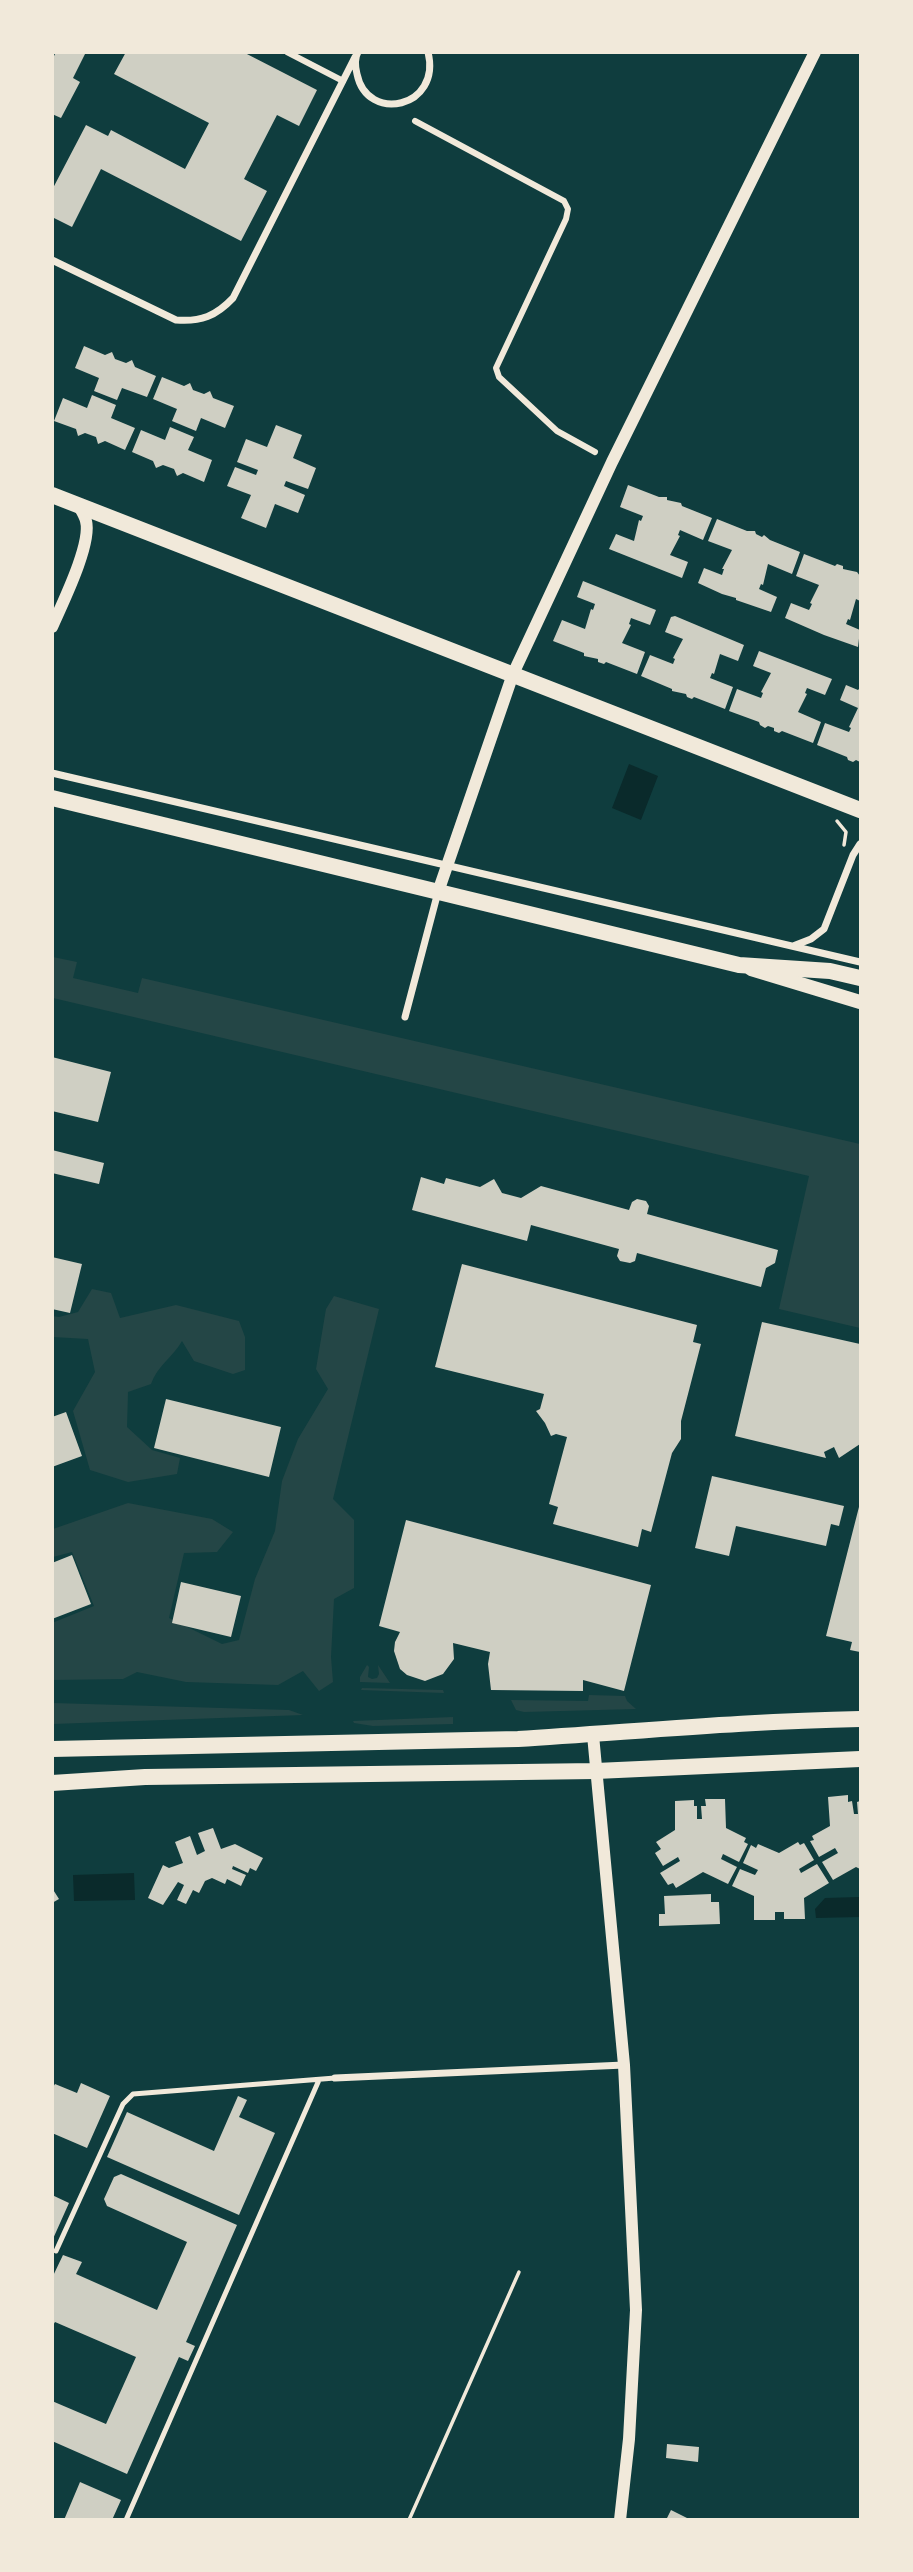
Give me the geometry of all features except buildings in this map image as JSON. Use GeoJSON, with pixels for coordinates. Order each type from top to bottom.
{"type":"FeatureCollection","features":[{"type":"Feature","properties":{"kind":"main road"},"geometry":{"type":"LineString","coordinates":[[52,495],[860,810]]}},
{"type":"Feature","properties":{"kind":"main road"},"geometry":{"type":"LineString","coordinates":[[52,798],[739,965],[860,1002]]}},
{"type":"Feature","properties":{"kind":"main road"},"geometry":{"type":"LineString","coordinates":[[739,965],[830,971],[860,978]]}},
{"type":"Feature","properties":{"kind":"main road"},"geometry":{"type":"LineString","coordinates":[[52,1749],[491,1740],[593,1735],[665,1727],[860,1718]]}},
{"type":"Feature","properties":{"kind":"main road"},"geometry":{"type":"LineString","coordinates":[[52,1783],[159,1777],[596,1771],[860,1759]]}},
{"type":"Feature","properties":{"kind":"street"},"geometry":{"type":"LineString","coordinates":[[287,52],[343,81]]}},
{"type":"Feature","properties":{"kind":"street"},"geometry":{"type":"LineString","coordinates":[[356,55],[358,81],[365,91],[385,103],[397,104],[418,96],[425,88],[431,67],[428,52]]}},
{"type":"Feature","properties":{"kind":"street"},"geometry":{"type":"LineString","coordinates":[[405,1017],[446,866],[513,674],[612,462],[815,52]]}},
{"type":"Feature","properties":{"kind":"street"},"geometry":{"type":"LineString","coordinates":[[52,260],[176,320],[192,322],[208,318],[222,310],[233,298],[356,55]]}},
{"type":"Feature","properties":{"kind":"street"},"geometry":{"type":"LineString","coordinates":[[415,121],[564,201],[568,209],[566,219],[496,368],[499,377],[557,430],[595,452]]}},
{"type":"Feature","properties":{"kind":"street"},"geometry":{"type":"LineString","coordinates":[[52,627],[81,556],[86,536],[86,521],[79,506]]}},
{"type":"Feature","properties":{"kind":"street"},"geometry":{"type":"LineString","coordinates":[[52,773],[860,962]]}},
{"type":"Feature","properties":{"kind":"street"},"geometry":{"type":"LineString","coordinates":[[792,946],[811,939],[824,929],[853,855],[860,844]]}},
{"type":"Feature","properties":{"kind":"street"},"geometry":{"type":"LineString","coordinates":[[593,1735],[624,2065],[636,2310],[631,2412],[620,2519]]}},
{"type":"Feature","properties":{"kind":"street"},"geometry":{"type":"LineString","coordinates":[[335,2078],[624,2065]]}},
{"type":"Feature","properties":{"kind":"lane"},"geometry":{"type":"LineString","coordinates":[[56,2251],[123,2104],[132,2094],[335,2078]]}},
{"type":"Feature","properties":{"kind":"lane"},"geometry":{"type":"LineString","coordinates":[[126,2519],[319,2080]]}},
{"type":"Feature","properties":{"kind":"path"},"geometry":{"type":"LineString","coordinates":[[833,818],[846,832],[840,856]]}},
{"type":"Feature","properties":{"kind":"path"},"geometry":{"type":"LineString","coordinates":[[409,2519],[519,2273]]}},
{"type":"Feature","properties":{"kind":"shaded area"},"geometry":{"type":"Polygon","coordinates":[[[629,764],[658,776],[641,820],[612,808],[629,764]]]}},
{"type":"Feature","properties":{"kind":"shaded area"},"geometry":{"type":"Polygon","coordinates":[[[53,957],[77,962],[73,978],[138,993],[142,978],[860,1144],[860,1328],[779,1309],[809,1176],[53,998],[53,957]]]}},
{"type":"Feature","properties":{"kind":"shaded area"},"geometry":{"type":"Polygon","coordinates":[[[92,1289],[111,1293],[120,1318],[176,1305],[239,1321],[245,1337],[245,1370],[233,1374],[194,1361],[182,1341],[157,1372],[151,1384],[128,1392],[127,1427],[152,1450],[180,1458],[177,1474],[128,1482],[90,1470],[73,1411],[95,1372],[88,1339],[53,1337],[52,1316],[78,1312],[92,1289]]]}},
{"type":"Feature","properties":{"kind":"shaded area"},"geometry":{"type":"Polygon","coordinates":[[[334,1296],[379,1309],[333,1499],[354,1520],[354,1588],[334,1599],[331,1657],[333,1682],[319,1691],[303,1671],[278,1685],[186,1682],[137,1672],[123,1679],[53,1680],[52,1623],[94,1606],[72,1552],[53,1557],[53,1529],[128,1503],[212,1519],[233,1532],[217,1552],[184,1553],[169,1618],[222,1644],[239,1640],[255,1579],[275,1531],[282,1481],[298,1439],[328,1389],[316,1369],[326,1309],[334,1296]]]}},
{"type":"Feature","properties":{"kind":"shaded area"},"geometry":{"type":"Polygon","coordinates":[[[367,1665],[368,1677],[377,1678],[378,1665],[390,1683],[360,1682],[367,1665]]]}},
{"type":"Feature","properties":{"kind":"shaded area"},"geometry":{"type":"Polygon","coordinates":[[[361,1690],[443,1690],[444,1693],[361,1690]]]}},
{"type":"Feature","properties":{"kind":"shaded area"},"geometry":{"type":"Polygon","coordinates":[[[589,1695],[625,1696],[636,1709],[524,1712],[516,1710],[511,1700],[588,1701],[589,1695]]]}},
{"type":"Feature","properties":{"kind":"shaded area"},"geometry":{"type":"Polygon","coordinates":[[[53,1703],[289,1710],[303,1715],[53,1724],[53,1703]]]}},
{"type":"Feature","properties":{"kind":"shaded area"},"geometry":{"type":"Polygon","coordinates":[[[453,1717],[453,1724],[373,1726],[353,1721],[453,1717]]]}},
{"type":"Feature","properties":{"kind":"shaded area"},"geometry":{"type":"Polygon","coordinates":[[[134,1873],[135,1900],[74,1901],[73,1875],[134,1873]]]}},
{"type":"Feature","properties":{"kind":"shaded area"},"geometry":{"type":"Polygon","coordinates":[[[859,1897],[860,1917],[816,1918],[815,1909],[825,1898],[859,1897]]]}}]}
